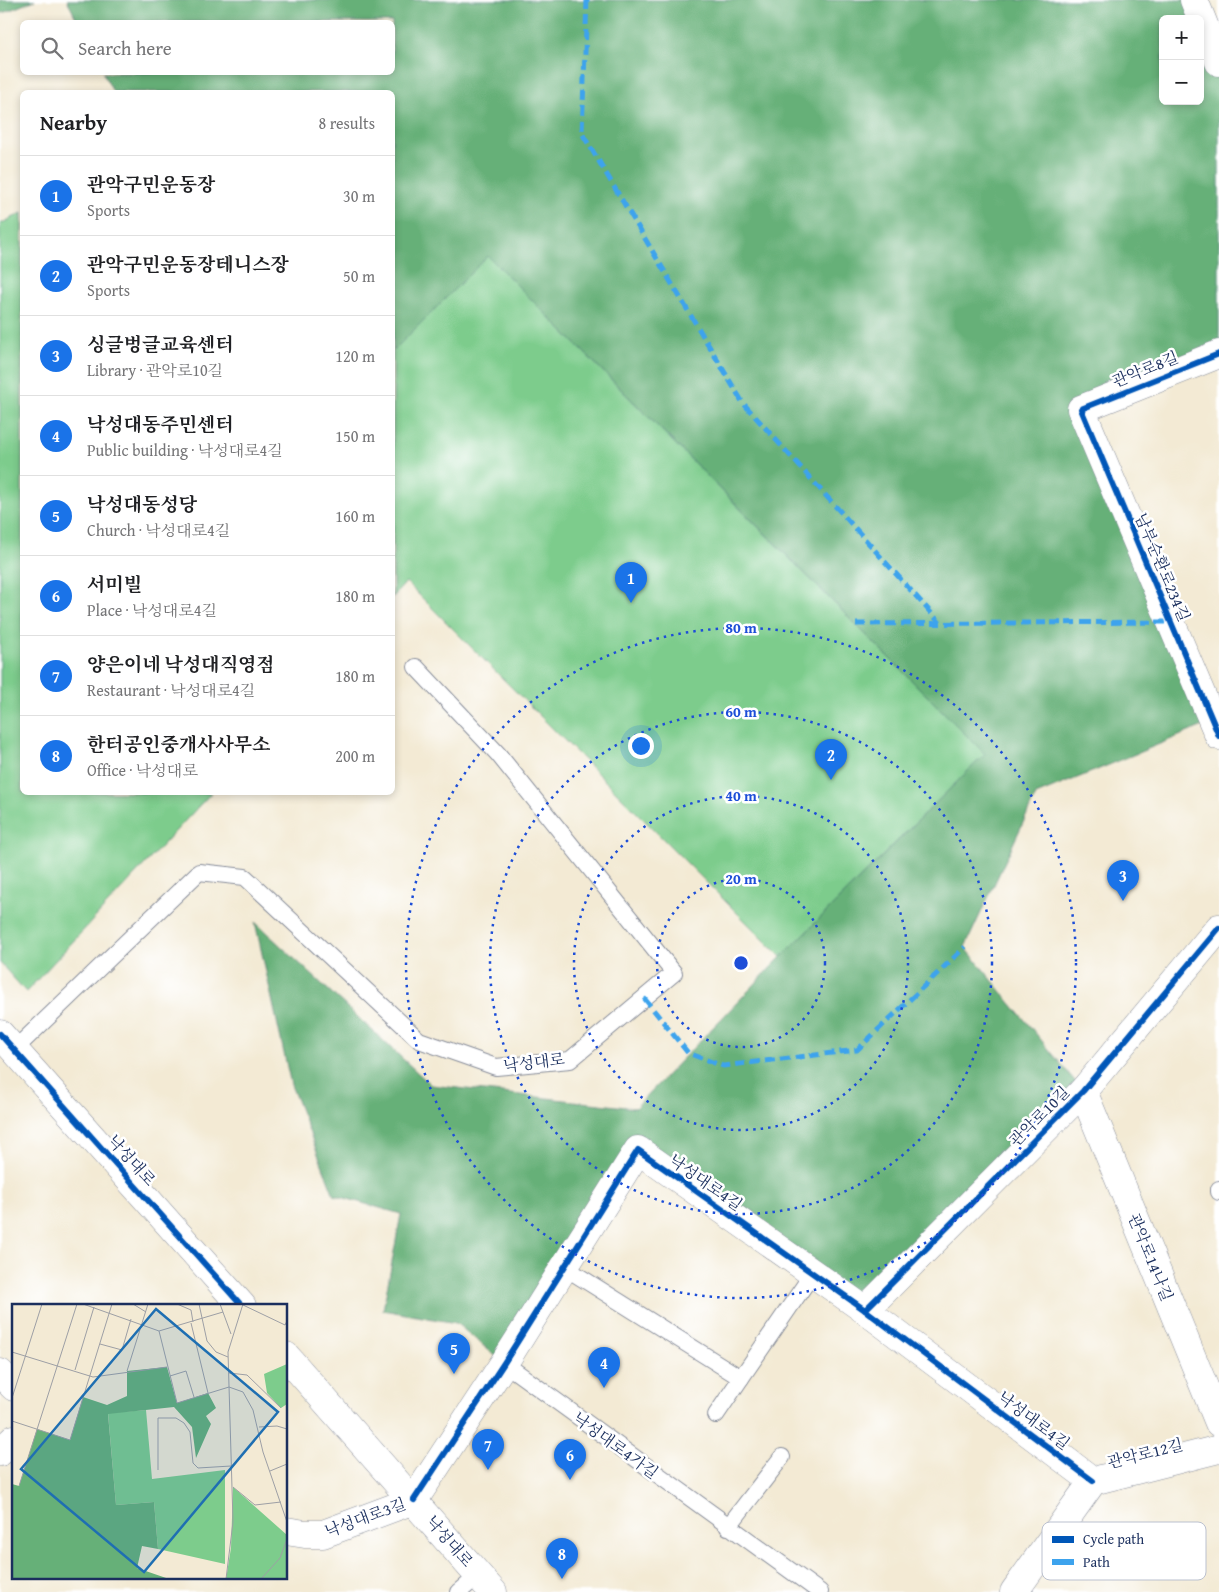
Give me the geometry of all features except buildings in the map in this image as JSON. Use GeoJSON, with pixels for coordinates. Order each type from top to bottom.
{"type":"FeatureCollection","features":[{"type":"Feature","properties":{"kind":"street"},"geometry":{"type":"LineString","coordinates":[[1194,0],[1219,62]]}},
{"type":"Feature","properties":{"kind":"street","name":"관악로8길"},"geometry":{"type":"LineString","coordinates":[[1081,409],[1219,354]]}},
{"type":"Feature","properties":{"kind":"street","name":"남부순환로234길"},"geometry":{"type":"LineString","coordinates":[[1081,409],[1219,736]]}},
{"type":"Feature","properties":{"kind":"street","name":"관악로10길"},"geometry":{"type":"LineString","coordinates":[[865,1310],[1083,1091],[1219,928]]}},
{"type":"Feature","properties":{"kind":"street","name":"낙성대로"},"geometry":{"type":"LineString","coordinates":[[7,1041],[240,1304]]}},
{"type":"Feature","properties":{"kind":"street","name":"관악로14나길"},"geometry":{"type":"LineString","coordinates":[[1083,1091],[1219,1423]]}},
{"type":"Feature","properties":{"kind":"street","name":"낙성대로4길"},"geometry":{"type":"LineString","coordinates":[[414,1500],[504,1363],[638,1150],[865,1310],[1093,1481]]}},
{"type":"Feature","properties":{"kind":"street","name":"낙성대로"},"geometry":{"type":"LineString","coordinates":[[288,1358],[414,1500],[477,1586]]}},
{"type":"Feature","properties":{"kind":"street"},"geometry":{"type":"LineString","coordinates":[[0,1373],[12,1385]]}},
{"type":"Feature","properties":{"kind":"street"},"geometry":{"type":"LineString","coordinates":[[0,1452],[12,1441]]}},
{"type":"Feature","properties":{"kind":"street","name":"관악로12길"},"geometry":{"type":"LineString","coordinates":[[1064,1522],[1093,1481],[1219,1448]]}},
{"type":"Feature","properties":{"kind":"street","name":"낙성대로3길"},"geometry":{"type":"LineString","coordinates":[[288,1531],[323,1534],[414,1500]]}},
{"type":"Feature","properties":{"kind":"street","name":"관악로12길"},"geometry":{"type":"LineString","coordinates":[[1014,1592],[1042,1553]]}},
{"type":"Feature","properties":{"kind":"lane","name":"낙성대로"},"geometry":{"type":"LineString","coordinates":[[7,1041],[199,872],[245,877],[419,1040],[496,1067],[570,1060],[674,973],[498,754],[416,667]]}},
{"type":"Feature","properties":{"kind":"lane"},"geometry":{"type":"LineString","coordinates":[[564,1267],[741,1378]]}},
{"type":"Feature","properties":{"kind":"lane"},"geometry":{"type":"LineString","coordinates":[[716,1415],[813,1273]]}},
{"type":"Feature","properties":{"kind":"lane","name":"낙성대로4가길"},"geometry":{"type":"LineString","coordinates":[[504,1363],[820,1592]]}},
{"type":"Feature","properties":{"kind":"lane"},"geometry":{"type":"LineString","coordinates":[[728,1527],[782,1456]]}},
{"type":"Feature","properties":{"kind":"green space"},"geometry":{"type":"Polygon","coordinates":[[[0,0],[35,0],[0,14],[0,0]]]}},
{"type":"Feature","properties":{"kind":"green space"},"geometry":{"type":"Polygon","coordinates":[[[67,0],[1194,0],[1200,15],[1159,15],[1159,105],[1204,105],[1204,25],[1219,62],[1219,354],[1081,409],[1213,722],[1036,795],[965,947],[1083,1091],[865,1310],[638,1151],[504,1363],[456,1323],[383,1310],[401,1214],[334,1195],[291,1085],[255,922],[431,1085],[635,1108],[781,957],[985,754],[488,256],[395,349],[395,90],[112,90],[104,75],[395,75],[395,20],[77,20],[67,0]]]}},
{"type":"Feature","properties":{"kind":"green space"},"geometry":{"type":"Polygon","coordinates":[[[20,214],[20,795],[209,795],[26,992],[0,963],[0,224],[20,214]]]}},
{"type":"Feature","properties":{"kind":"green space"},"geometry":{"type":"Polygon","coordinates":[[[488,256],[985,754],[781,957],[406,582],[395,595],[395,349],[488,256]]]}},
{"type":"Feature","properties":{"kind":"marked path"},"geometry":{"type":"LineString","coordinates":[[587,0],[582,133],[743,403],[940,623]]}},
{"type":"Feature","properties":{"kind":"marked path"},"geometry":{"type":"LineString","coordinates":[[856,624],[1171,622]]}},
{"type":"Feature","properties":{"kind":"marked path"},"geometry":{"type":"LineString","coordinates":[[644,998],[688,1053],[723,1066],[857,1050],[965,947]]}},
{"type":"Feature","properties":{"kind":"cycle path"},"geometry":{"type":"LineString","coordinates":[[1219,354],[1081,409],[1219,736]]}},
{"type":"Feature","properties":{"kind":"cycle path"},"geometry":{"type":"LineString","coordinates":[[865,1310],[1083,1091],[1219,928]]}},
{"type":"Feature","properties":{"kind":"cycle path"},"geometry":{"type":"LineString","coordinates":[[0,1034],[240,1304]]}},
{"type":"Feature","properties":{"kind":"cycle path"},"geometry":{"type":"LineString","coordinates":[[414,1500],[504,1363],[638,1150],[865,1310],[1093,1481]]}},
{"type":"Feature","properties":{"kind":"place","name":"관악구민운동장"},"geometry":{"type":"Point","coordinates":[631,603]}},
{"type":"Feature","properties":{"kind":"place","name":"관악구민운동장테니스장"},"geometry":{"type":"Point","coordinates":[831,780]}},
{"type":"Feature","properties":{"kind":"place","name":"싱글벙글교육센터"},"geometry":{"type":"Point","coordinates":[1123,901]}},
{"type":"Feature","properties":{"kind":"place","name":"낙성대동성당"},"geometry":{"type":"Point","coordinates":[454,1374]}},
{"type":"Feature","properties":{"kind":"place","name":"낙성대동주민센터"},"geometry":{"type":"Point","coordinates":[604,1388]}},
{"type":"Feature","properties":{"kind":"place","name":"양은이네 낙성대직영점"},"geometry":{"type":"Point","coordinates":[488,1470]}},
{"type":"Feature","properties":{"kind":"place","name":"서미빌"},"geometry":{"type":"Point","coordinates":[570,1480]}},
{"type":"Feature","properties":{"kind":"place","name":"한터공인중개사사무소"},"geometry":{"type":"Point","coordinates":[562,1579]}}]}
